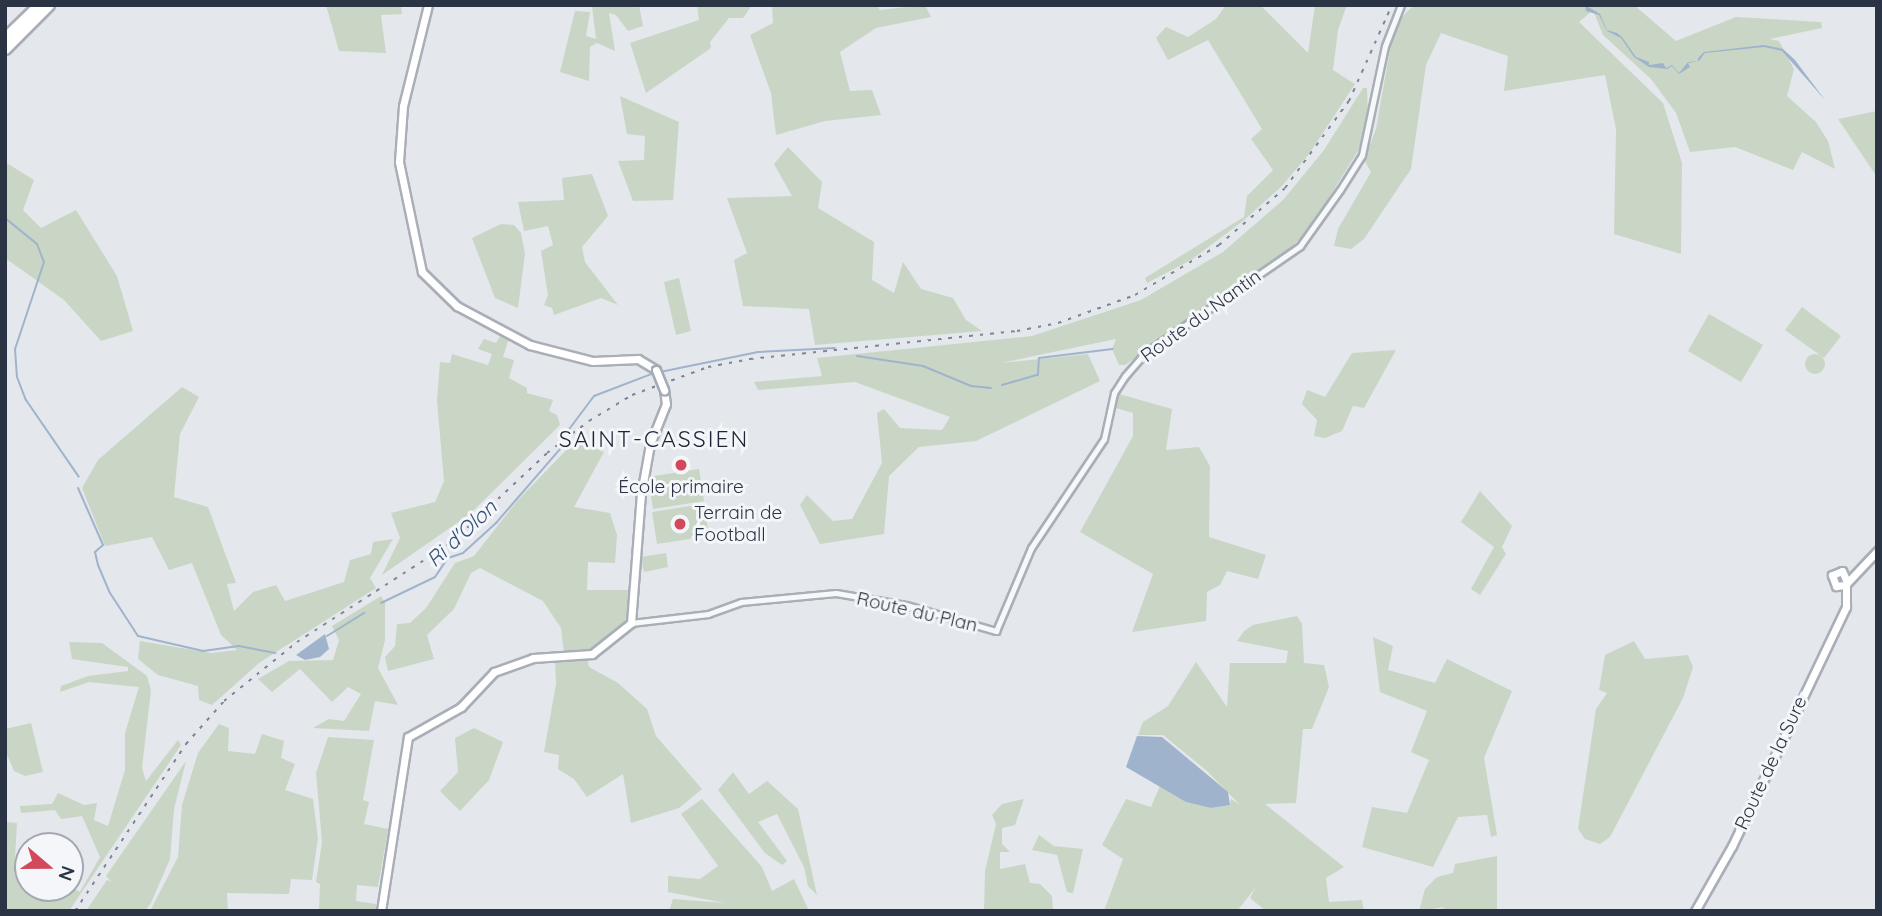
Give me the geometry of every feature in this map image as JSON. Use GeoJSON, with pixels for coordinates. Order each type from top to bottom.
{"type":"FeatureCollection","features":[{"type":"Feature","properties":{"kind":"highway"},"geometry":{"type":"LineString","coordinates":[[5,37],[38,5]]}},
{"type":"Feature","properties":{"kind":"highway"},"geometry":{"type":"LineString","coordinates":[[5,48],[50,5]]}},
{"type":"Feature","properties":{"kind":"main road"},"geometry":{"type":"LineString","coordinates":[[381,911],[408,737],[453,713],[494,673],[533,658],[592,654],[631,623],[648,452],[666,404],[656,370],[638,359],[593,361],[530,345],[457,306],[422,272],[399,162],[403,106],[428,5]]}},
{"type":"Feature","properties":{"kind":"main road"},"geometry":{"type":"LineString","coordinates":[[1836,586],[1847,583],[1877,551]]}},
{"type":"Feature","properties":{"kind":"main road"},"geometry":{"type":"LineString","coordinates":[[1843,611],[1844,602],[1836,586],[1834,573],[1846,573],[1862,568]]}},
{"type":"Feature","properties":{"kind":"main road","name":"Route de la Sure"},"geometry":{"type":"LineString","coordinates":[[1695,911],[1732,846],[1843,611],[1846,573]]}},
{"type":"Feature","properties":{"kind":"street","name":"Route du Nantin"},"geometry":{"type":"LineString","coordinates":[[996,631],[1031,548],[1104,439],[1114,393],[1125,376],[1145,353],[1300,246],[1340,190],[1362,155],[1385,46],[1401,5]]}},
{"type":"Feature","properties":{"kind":"street","name":"Route du Plan"},"geometry":{"type":"LineString","coordinates":[[631,623],[708,614],[741,602],[836,593],[906,606],[996,631]]}},
{"type":"Feature","properties":{"kind":"green space"},"geometry":{"type":"Polygon","coordinates":[[[326,5],[401,5],[402,14],[381,15],[386,53],[339,51],[326,5]]]}},
{"type":"Feature","properties":{"kind":"green space"},"geometry":{"type":"Polygon","coordinates":[[[588,5],[639,5],[643,26],[628,31],[616,15],[609,13],[615,51],[597,43],[590,47],[589,81],[560,72],[575,11],[590,12],[586,36],[596,39],[592,6],[588,5]]]}},
{"type":"Feature","properties":{"kind":"green space"},"geometry":{"type":"Polygon","coordinates":[[[697,5],[752,5],[743,18],[729,18],[710,42],[711,48],[646,93],[630,43],[699,20],[697,5]]]}},
{"type":"Feature","properties":{"kind":"green space"},"geometry":{"type":"Polygon","coordinates":[[[772,5],[877,5],[880,10],[925,5],[931,17],[876,28],[840,52],[850,91],[872,90],[881,115],[825,121],[776,135],[771,93],[750,35],[773,23],[772,5]]]}},
{"type":"Feature","properties":{"kind":"green space"},"geometry":{"type":"Polygon","coordinates":[[[1226,5],[1260,5],[1308,53],[1315,5],[1347,5],[1338,30],[1333,70],[1355,84],[1309,154],[1281,187],[1243,221],[1191,260],[1147,283],[1145,278],[1244,217],[1247,196],[1273,170],[1251,139],[1262,129],[1208,40],[1168,60],[1156,38],[1166,27],[1188,37],[1216,19],[1226,5]]]}},
{"type":"Feature","properties":{"kind":"green space"},"geometry":{"type":"Polygon","coordinates":[[[1414,5],[1634,5],[1676,41],[1736,17],[1821,22],[1822,28],[1770,39],[1779,41],[1794,69],[1787,96],[1816,122],[1828,141],[1835,169],[1802,152],[1793,170],[1735,147],[1690,152],[1676,113],[1651,79],[1603,35],[1593,10],[1579,22],[1663,103],[1682,163],[1681,254],[1614,234],[1616,129],[1605,75],[1504,91],[1508,56],[1441,33],[1426,65],[1411,169],[1364,239],[1351,249],[1334,246],[1338,229],[1371,172],[1364,160],[1376,129],[1391,44],[1402,17],[1414,5]]]}},
{"type":"Feature","properties":{"kind":"green space"},"geometry":{"type":"Polygon","coordinates":[[[1363,88],[1367,88],[1368,120],[1359,149],[1311,227],[1283,256],[1125,365],[1119,365],[1112,349],[1116,339],[1001,363],[1088,354],[1100,381],[976,441],[919,447],[889,476],[884,534],[820,544],[800,505],[807,495],[833,521],[852,519],[882,463],[877,413],[884,409],[900,428],[942,430],[950,417],[855,382],[758,390],[754,382],[822,376],[817,358],[1032,336],[1141,300],[1223,252],[1283,200],[1324,150],[1363,88]]]}},
{"type":"Feature","properties":{"kind":"green space"},"geometry":{"type":"Polygon","coordinates":[[[620,96],[679,122],[673,200],[633,201],[618,161],[644,160],[645,136],[627,134],[620,96]]]}},
{"type":"Feature","properties":{"kind":"green space"},"geometry":{"type":"Polygon","coordinates":[[[1877,111],[1877,177],[1838,119],[1877,111]]]}},
{"type":"Feature","properties":{"kind":"green space"},"geometry":{"type":"Polygon","coordinates":[[[788,147],[822,182],[818,208],[874,242],[872,280],[894,293],[903,262],[921,289],[953,298],[966,320],[982,331],[815,345],[809,309],[743,306],[734,260],[747,253],[727,198],[792,196],[774,164],[788,147]]]}},
{"type":"Feature","properties":{"kind":"green space"},"geometry":{"type":"Polygon","coordinates":[[[5,162],[34,180],[23,210],[41,228],[76,210],[117,276],[133,331],[101,341],[64,300],[5,258],[5,162]]]}},
{"type":"Feature","properties":{"kind":"green space"},"geometry":{"type":"Polygon","coordinates":[[[592,174],[608,216],[582,247],[585,262],[618,305],[601,298],[554,315],[552,308],[544,305],[548,295],[541,251],[553,245],[548,226],[524,231],[518,202],[564,200],[562,178],[592,174]]]}},
{"type":"Feature","properties":{"kind":"green space"},"geometry":{"type":"Polygon","coordinates":[[[501,224],[514,225],[521,233],[525,254],[518,308],[495,298],[472,238],[501,224]]]}},
{"type":"Feature","properties":{"kind":"green space"},"geometry":{"type":"Polygon","coordinates":[[[679,278],[691,331],[676,335],[664,282],[679,278]]]}},
{"type":"Feature","properties":{"kind":"green space"},"geometry":{"type":"Polygon","coordinates":[[[1802,307],[1841,336],[1824,358],[1785,330],[1802,307]]]}},
{"type":"Feature","properties":{"kind":"green space"},"geometry":{"type":"Polygon","coordinates":[[[1709,314],[1763,345],[1741,382],[1688,351],[1709,314]]]}},
{"type":"Feature","properties":{"kind":"green space"},"geometry":{"type":"Polygon","coordinates":[[[502,333],[509,338],[503,357],[514,360],[509,378],[527,388],[527,393],[553,400],[549,411],[557,415],[560,425],[470,514],[382,575],[400,538],[391,513],[435,502],[444,481],[437,401],[440,362],[450,363],[452,354],[488,365],[492,354],[478,349],[484,339],[496,343],[502,333]]]}},
{"type":"Feature","properties":{"kind":"green space"},"geometry":{"type":"Polygon","coordinates":[[[1396,350],[1364,408],[1353,406],[1342,431],[1325,438],[1314,436],[1317,420],[1302,404],[1307,390],[1325,397],[1352,353],[1396,350]]]}},
{"type":"Feature","properties":{"kind":"green space"},"geometry":{"type":"Polygon","coordinates":[[[1815,354],[1822,357],[1825,364],[1822,371],[1815,374],[1808,371],[1805,364],[1808,357],[1815,354]]]}},
{"type":"Feature","properties":{"kind":"green space"},"geometry":{"type":"Polygon","coordinates":[[[182,387],[199,397],[180,434],[174,497],[208,507],[236,583],[227,584],[234,611],[253,592],[276,585],[285,601],[344,582],[350,560],[371,554],[373,542],[393,539],[370,578],[376,588],[259,663],[212,705],[199,700],[198,686],[158,675],[138,659],[140,641],[211,653],[237,650],[221,635],[192,563],[169,570],[152,537],[105,546],[82,488],[98,460],[182,387]]]}},
{"type":"Feature","properties":{"kind":"green space"},"geometry":{"type":"Polygon","coordinates":[[[1119,394],[1172,409],[1166,450],[1199,447],[1210,466],[1209,537],[1266,555],[1258,579],[1227,571],[1220,585],[1207,592],[1206,621],[1132,632],[1153,574],[1080,532],[1133,436],[1133,413],[1116,408],[1119,394]]]}},
{"type":"Feature","properties":{"kind":"green space"},"geometry":{"type":"Polygon","coordinates":[[[576,440],[604,452],[574,507],[610,513],[617,535],[615,563],[588,562],[587,590],[631,590],[628,617],[616,635],[591,650],[564,653],[561,628],[543,601],[480,568],[471,573],[454,609],[427,635],[434,659],[388,671],[385,657],[395,646],[397,624],[410,623],[426,608],[455,563],[474,556],[517,501],[576,440]]]}},
{"type":"Feature","properties":{"kind":"green space","name":"Terrain de Football"},"geometry":{"type":"Polygon","coordinates":[[[699,469],[704,501],[653,509],[648,477],[699,469]]]}},
{"type":"Feature","properties":{"kind":"green space"},"geometry":{"type":"Polygon","coordinates":[[[1480,491],[1512,526],[1502,547],[1506,554],[1480,595],[1471,589],[1494,547],[1461,522],[1480,491]]]}},
{"type":"Feature","properties":{"kind":"green space","name":"Terrain de Football"},"geometry":{"type":"Polygon","coordinates":[[[704,504],[709,536],[657,544],[652,512],[704,504]]]}},
{"type":"Feature","properties":{"kind":"green space"},"geometry":{"type":"Polygon","coordinates":[[[666,553],[668,567],[644,572],[641,557],[666,553]]]}},
{"type":"Feature","properties":{"kind":"green space"},"geometry":{"type":"Polygon","coordinates":[[[381,596],[385,603],[385,640],[378,668],[398,705],[375,701],[369,731],[313,728],[329,719],[344,721],[361,694],[348,687],[332,702],[300,669],[272,692],[258,679],[289,661],[333,660],[339,640],[332,626],[381,596]]]}},
{"type":"Feature","properties":{"kind":"green space"},"geometry":{"type":"Polygon","coordinates":[[[1297,616],[1302,624],[1304,663],[1324,665],[1329,687],[1312,729],[1303,729],[1296,803],[1265,804],[1344,867],[1326,878],[1329,902],[1362,900],[1364,911],[1266,911],[1250,898],[1256,887],[1237,911],[1104,911],[1123,859],[1102,845],[1126,799],[1151,807],[1161,783],[1186,802],[1211,808],[1230,805],[1231,799],[1240,805],[1207,771],[1163,735],[1138,735],[1143,722],[1168,706],[1196,662],[1227,707],[1230,663],[1286,663],[1288,651],[1237,641],[1244,631],[1253,625],[1297,616]]]}},
{"type":"Feature","properties":{"kind":"green space"},"geometry":{"type":"Polygon","coordinates":[[[1373,637],[1393,646],[1388,670],[1435,683],[1447,659],[1512,691],[1484,758],[1497,835],[1491,837],[1487,815],[1458,817],[1433,867],[1362,847],[1372,807],[1407,813],[1429,760],[1411,752],[1427,711],[1380,692],[1373,637]]]}},
{"type":"Feature","properties":{"kind":"green space"},"geometry":{"type":"Polygon","coordinates":[[[1634,641],[1645,659],[1688,655],[1693,667],[1683,698],[1610,837],[1600,844],[1585,839],[1578,829],[1596,709],[1607,693],[1599,690],[1605,655],[1634,641]]]}},
{"type":"Feature","properties":{"kind":"green space"},"geometry":{"type":"Polygon","coordinates":[[[69,642],[102,643],[147,676],[151,690],[142,768],[146,781],[178,740],[181,745],[84,889],[100,857],[82,816],[61,819],[55,810],[21,813],[20,806],[52,804],[58,793],[84,805],[97,803],[94,820],[108,826],[125,770],[125,733],[139,687],[89,682],[60,692],[61,686],[88,676],[128,671],[128,667],[72,659],[69,642]]]}},
{"type":"Feature","properties":{"kind":"green space"},"geometry":{"type":"Polygon","coordinates":[[[587,658],[589,667],[618,683],[647,709],[656,736],[702,789],[679,808],[631,823],[623,774],[587,797],[574,779],[558,769],[559,755],[544,752],[556,684],[555,660],[587,658]]]}},
{"type":"Feature","properties":{"kind":"green space"},"geometry":{"type":"Polygon","coordinates":[[[31,723],[43,772],[25,776],[14,771],[5,750],[5,729],[31,723]]]}},
{"type":"Feature","properties":{"kind":"green space"},"geometry":{"type":"Polygon","coordinates":[[[219,724],[229,728],[228,751],[255,754],[262,734],[284,741],[281,758],[295,764],[285,790],[313,799],[318,838],[312,880],[291,879],[289,894],[227,893],[228,911],[150,911],[178,857],[182,805],[198,753],[219,724]]]}},
{"type":"Feature","properties":{"kind":"green space"},"geometry":{"type":"Polygon","coordinates":[[[474,728],[503,742],[489,780],[460,811],[440,791],[458,772],[455,738],[474,728]]]}},
{"type":"Feature","properties":{"kind":"green space"},"geometry":{"type":"Polygon","coordinates":[[[328,737],[374,740],[363,800],[369,802],[364,824],[388,829],[378,887],[357,885],[356,901],[376,904],[376,911],[319,911],[320,884],[316,882],[322,842],[316,773],[328,737]]]}},
{"type":"Feature","properties":{"kind":"green space"},"geometry":{"type":"Polygon","coordinates":[[[186,761],[174,809],[170,859],[151,903],[145,911],[86,911],[107,880],[112,882],[106,876],[186,761]]]}},
{"type":"Feature","properties":{"kind":"green space"},"geometry":{"type":"Polygon","coordinates":[[[733,772],[749,794],[767,781],[798,809],[817,895],[808,886],[804,867],[777,814],[758,822],[787,861],[782,865],[765,853],[718,790],[733,772]]]}},
{"type":"Feature","properties":{"kind":"green space"},"geometry":{"type":"Polygon","coordinates":[[[702,799],[762,867],[772,891],[794,879],[809,911],[669,911],[673,899],[725,903],[668,892],[668,876],[700,879],[718,866],[681,814],[702,799]]]}},
{"type":"Feature","properties":{"kind":"green space"},"geometry":{"type":"Polygon","coordinates":[[[1024,799],[1015,825],[1002,828],[1002,844],[1010,852],[1000,852],[1000,869],[1025,864],[1030,883],[1040,884],[1052,896],[1053,911],[984,911],[985,871],[996,824],[992,815],[1002,804],[1024,799]]]}},
{"type":"Feature","properties":{"kind":"green space"},"geometry":{"type":"Polygon","coordinates":[[[5,822],[17,823],[16,832],[14,832],[14,902],[75,902],[69,911],[5,911],[5,822]]]}},
{"type":"Feature","properties":{"kind":"green space"},"geometry":{"type":"Polygon","coordinates":[[[1039,835],[1054,846],[1083,849],[1073,893],[1067,892],[1057,855],[1032,850],[1039,835]]]}},
{"type":"Feature","properties":{"kind":"green space"},"geometry":{"type":"Polygon","coordinates":[[[1497,856],[1497,911],[1439,911],[1445,907],[1419,911],[1425,889],[1437,877],[1453,873],[1455,864],[1497,856]]]}},
{"type":"Feature","properties":{"kind":"water"},"geometry":{"type":"Polygon","coordinates":[[[1585,5],[1600,14],[1607,30],[1622,37],[1636,57],[1649,62],[1649,65],[1663,63],[1666,68],[1672,65],[1679,73],[1688,62],[1698,61],[1704,52],[1764,45],[1783,49],[1795,60],[1825,100],[1782,51],[1764,47],[1705,53],[1699,61],[1688,63],[1690,67],[1679,74],[1672,66],[1667,69],[1649,67],[1634,57],[1621,38],[1607,31],[1599,15],[1586,11],[1585,5]]]}},
{"type":"Feature","properties":{"kind":"water"},"geometry":{"type":"Polygon","coordinates":[[[325,634],[329,649],[320,657],[305,660],[296,655],[325,634]]]}},
{"type":"Feature","properties":{"kind":"water"},"geometry":{"type":"Polygon","coordinates":[[[1137,736],[1162,737],[1228,792],[1230,805],[1211,808],[1186,802],[1126,767],[1137,736]]]}},
{"type":"Feature","properties":{"kind":"waterway","name":"Ri d'Olon"},"geometry":{"type":"LineString","coordinates":[[5,218],[37,244],[44,262],[15,349],[17,377],[26,400],[79,477]]}},
{"type":"Feature","properties":{"kind":"waterway","name":"Ri d'Olon"},"geometry":{"type":"LineString","coordinates":[[660,372],[758,352],[835,348]]}},
{"type":"Feature","properties":{"kind":"waterway","name":"Ri d'Olon"},"geometry":{"type":"LineString","coordinates":[[1002,385],[1038,375],[1039,358],[1112,349]]}},
{"type":"Feature","properties":{"kind":"waterway","name":"Ri d'Olon"},"geometry":{"type":"LineString","coordinates":[[857,356],[923,366],[971,386],[991,388]]}},
{"type":"Feature","properties":{"kind":"waterway","name":"Ri d'Olon"},"geometry":{"type":"LineString","coordinates":[[564,436],[594,396],[654,373]]}},
{"type":"Feature","properties":{"kind":"waterway","name":"Ri d'Olon"},"geometry":{"type":"LineString","coordinates":[[381,603],[435,577],[448,558],[463,553],[496,523],[560,449]]}},
{"type":"Feature","properties":{"kind":"waterway","name":"Ri d'Olon"},"geometry":{"type":"LineString","coordinates":[[78,488],[103,545],[95,552],[98,565],[110,593],[138,636],[203,651],[239,646],[275,653]]}},
{"type":"Feature","properties":{"kind":"waterway","name":"Ri d'Olon"},"geometry":{"type":"LineString","coordinates":[[327,636],[364,613]]}},
{"type":"Feature","properties":{"kind":"railway"},"geometry":{"type":"LineString","coordinates":[[75,911],[186,744],[224,701],[297,642],[452,542],[547,453],[589,421],[632,395],[708,367],[750,359],[1017,331],[1058,323],[1135,295],[1219,245],[1285,188],[1349,101],[1392,5]]}},
{"type":"Feature","properties":{"kind":"place","name":"École primaire"},"geometry":{"type":"Point","coordinates":[681,465]}},
{"type":"Feature","properties":{"kind":"place","name":"Terrain de Football"},"geometry":{"type":"Point","coordinates":[680,524]}},
{"type":"Feature","properties":{"kind":"district","name":"SAINT-CASSIEN"},"geometry":{"type":"Point","coordinates":[654,439]}}]}
